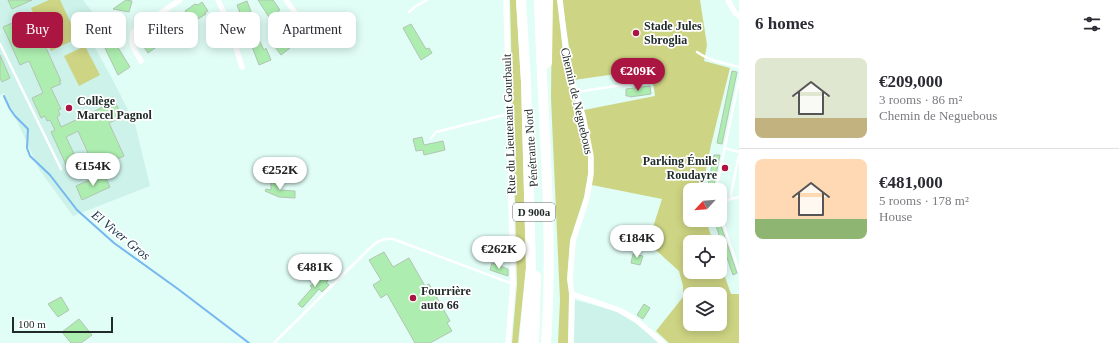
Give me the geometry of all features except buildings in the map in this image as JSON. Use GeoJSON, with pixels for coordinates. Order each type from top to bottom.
{"type":"FeatureCollection","features":[{"type":"Feature","properties":{"kind":"highway"},"geometry":{"type":"LineString","coordinates":[[522,0],[526,82],[531,268],[524,343]]}},
{"type":"Feature","properties":{"kind":"highway","name":"Pénétrante Nord"},"geometry":{"type":"LineString","coordinates":[[527,0],[526,82],[537,253],[534,343]]}},
{"type":"Feature","properties":{"kind":"highway","name":"Pénétrante Nord"},"geometry":{"type":"LineString","coordinates":[[539,0],[541,71],[549,221],[546,343]]}},
{"type":"Feature","properties":{"kind":"highway"},"geometry":{"type":"LineString","coordinates":[[546,173],[548,0]]}},
{"type":"Feature","properties":{"kind":"highway"},"geometry":{"type":"LineString","coordinates":[[549,221],[554,301],[553,343]]}},
{"type":"Feature","properties":{"kind":"street"},"geometry":{"type":"LineString","coordinates":[[141,61],[132,46],[131,39],[134,31],[180,0]]}},
{"type":"Feature","properties":{"kind":"street"},"geometry":{"type":"LineString","coordinates":[[218,0],[228,22],[242,67]]}},
{"type":"Feature","properties":{"kind":"street"},"geometry":{"type":"LineString","coordinates":[[286,0],[295,12]]}},
{"type":"Feature","properties":{"kind":"street","name":"Rue du Lieutenant Gourbault"},"geometry":{"type":"LineString","coordinates":[[506,0],[513,284],[508,343]]}},
{"type":"Feature","properties":{"kind":"street","name":"Chemin de Neguebous"},"geometry":{"type":"LineString","coordinates":[[560,0],[565,53],[568,68],[583,116],[591,156],[591,174],[587,198],[573,241],[570,279],[572,294],[571,343]]}},
{"type":"Feature","properties":{"kind":"street"},"geometry":{"type":"LineString","coordinates":[[728,0],[739,16]]}},
{"type":"Feature","properties":{"kind":"street"},"geometry":{"type":"LineString","coordinates":[[572,294],[619,310],[635,319],[664,343]]}},
{"type":"Feature","properties":{"kind":"lane"},"geometry":{"type":"LineString","coordinates":[[409,12],[427,0]]}},
{"type":"Feature","properties":{"kind":"lane"},"geometry":{"type":"LineString","coordinates":[[0,44],[61,169]]}},
{"type":"Feature","properties":{"kind":"lane"},"geometry":{"type":"LineString","coordinates":[[697,52],[703,57],[739,67]]}},
{"type":"Feature","properties":{"kind":"lane"},"geometry":{"type":"LineString","coordinates":[[717,183],[739,80]]}},
{"type":"Feature","properties":{"kind":"lane"},"geometry":{"type":"LineString","coordinates":[[575,92],[652,81]]}},
{"type":"Feature","properties":{"kind":"lane"},"geometry":{"type":"LineString","coordinates":[[431,138],[436,132],[508,114]]}},
{"type":"Feature","properties":{"kind":"lane"},"geometry":{"type":"LineString","coordinates":[[724,148],[739,152]]}},
{"type":"Feature","properties":{"kind":"lane"},"geometry":{"type":"LineString","coordinates":[[732,198],[739,155]]}},
{"type":"Feature","properties":{"kind":"lane"},"geometry":{"type":"LineString","coordinates":[[727,200],[739,196]]}},
{"type":"Feature","properties":{"kind":"lane"},"geometry":{"type":"LineString","coordinates":[[724,227],[739,271]]}},
{"type":"Feature","properties":{"kind":"lane"},"geometry":{"type":"LineString","coordinates":[[274,343],[377,242],[382,239],[392,239],[513,284]]}},
{"type":"Feature","properties":{"kind":"shaded area","name":"Collège Marcel Pagnol"},"geometry":{"type":"Polygon","coordinates":[[[0,0],[83,0],[92,12],[71,12],[71,48],[95,48],[135,124],[150,186],[73,216],[39,169],[4,93],[0,95],[0,0]]]}},
{"type":"Feature","properties":{"kind":"shaded area"},"geometry":{"type":"Polygon","coordinates":[[[575,300],[616,311],[643,328],[658,343],[574,343],[575,300]]]}},
{"type":"Feature","properties":{"kind":"green space"},"geometry":{"type":"Polygon","coordinates":[[[49,0],[60,0],[71,23],[71,41],[63,45],[63,12],[33,12],[31,8],[49,0]]]}},
{"type":"Feature","properties":{"kind":"green space"},"geometry":{"type":"Polygon","coordinates":[[[510,0],[516,0],[521,82],[526,267],[518,343],[512,343],[517,284],[510,0]]]}},
{"type":"Feature","properties":{"kind":"green space"},"geometry":{"type":"Polygon","coordinates":[[[552,0],[557,0],[565,69],[580,116],[588,156],[588,174],[584,197],[570,240],[567,279],[569,294],[568,343],[558,343],[560,300],[551,98],[552,0]]]}},
{"type":"Feature","properties":{"kind":"green space"},"geometry":{"type":"Polygon","coordinates":[[[562,0],[700,0],[707,45],[704,61],[730,68],[703,183],[683,183],[683,227],[708,227],[711,235],[683,235],[683,279],[726,279],[731,294],[739,294],[739,343],[669,343],[656,331],[683,297],[683,331],[727,331],[727,287],[683,287],[679,271],[648,243],[662,199],[592,185],[584,110],[655,96],[651,69],[574,80],[562,0]]]}},
{"type":"Feature","properties":{"kind":"green space"},"geometry":{"type":"Polygon","coordinates":[[[50,48],[57,48],[51,51],[50,48]]]}},
{"type":"Feature","properties":{"kind":"green space"},"geometry":{"type":"Polygon","coordinates":[[[81,48],[86,48],[100,75],[79,86],[64,56],[81,48]]]}},
{"type":"Feature","properties":{"kind":"waterway","name":"El Viver Gros"},"geometry":{"type":"LineString","coordinates":[[4,96],[15,116],[28,129],[27,148],[30,156],[50,175],[77,210],[114,243],[249,343]]}},
{"type":"Feature","properties":{"kind":"place","name":"Stade Jules Sbroglia"},"geometry":{"type":"Point","coordinates":[636,33]}},
{"type":"Feature","properties":{"kind":"place","name":"Collège Marcel Pagnol"},"geometry":{"type":"Point","coordinates":[69,108]}},
{"type":"Feature","properties":{"kind":"place","name":"Parking Émile Roudayre"},"geometry":{"type":"Point","coordinates":[725,168]}},
{"type":"Feature","properties":{"kind":"place","name":"Fourrière auto 66"},"geometry":{"type":"Point","coordinates":[413,298]}}]}
